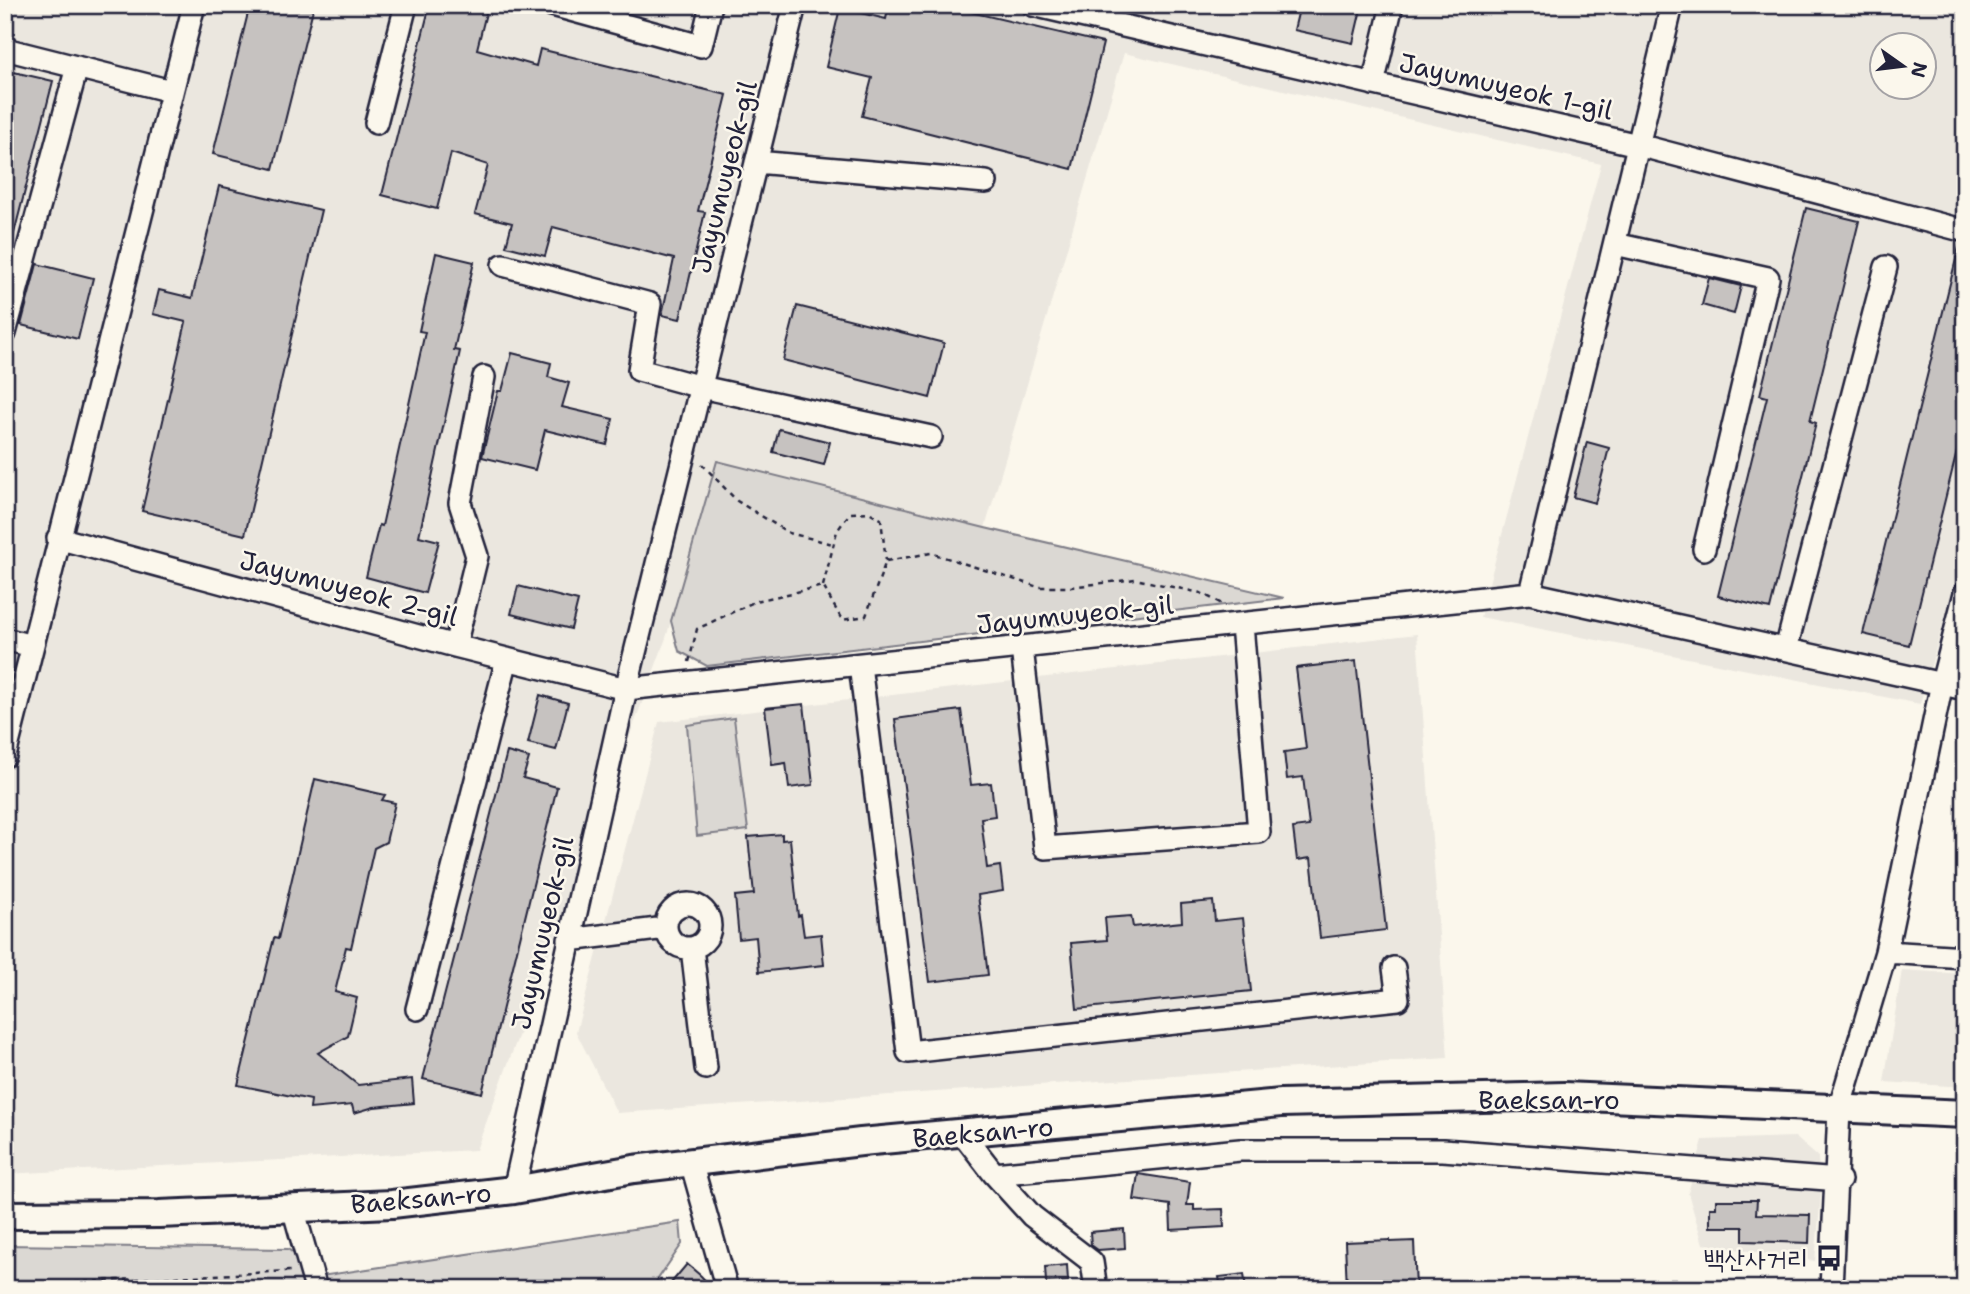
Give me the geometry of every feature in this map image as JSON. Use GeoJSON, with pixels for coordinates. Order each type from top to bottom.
{"type":"FeatureCollection","features":[{"type":"Feature","properties":{"kind":"main road","name":"Baeksan-ro"},"geometry":{"type":"LineString","coordinates":[[5,1215],[159,1214],[392,1203],[514,1190],[691,1162],[861,1142],[1281,1103],[1564,1096],[1965,1114]]}},
{"type":"Feature","properties":{"kind":"street"},"geometry":{"type":"LineString","coordinates":[[5,756],[194,5]]}},
{"type":"Feature","properties":{"kind":"street"},"geometry":{"type":"LineString","coordinates":[[376,123],[406,5]]}},
{"type":"Feature","properties":{"kind":"street"},"geometry":{"type":"LineString","coordinates":[[552,5],[701,46],[711,5]]}},
{"type":"Feature","properties":{"kind":"street","name":"Jayumuyeok-gil"},"geometry":{"type":"LineString","coordinates":[[514,1190],[626,689],[795,5]]}},
{"type":"Feature","properties":{"kind":"street","name":"Jayumuyeok 1-gil"},"geometry":{"type":"LineString","coordinates":[[1033,5],[1638,145],[1965,231]]}},
{"type":"Feature","properties":{"kind":"street"},"geometry":{"type":"LineString","coordinates":[[1373,84],[1392,5]]}},
{"type":"Feature","properties":{"kind":"street"},"geometry":{"type":"LineString","coordinates":[[1530,593],[1672,5]]}},
{"type":"Feature","properties":{"kind":"street"},"geometry":{"type":"LineString","coordinates":[[5,49],[171,91]]}},
{"type":"Feature","properties":{"kind":"street"},"geometry":{"type":"LineString","coordinates":[[5,333],[76,67]]}},
{"type":"Feature","properties":{"kind":"street"},"geometry":{"type":"LineString","coordinates":[[756,162],[986,182]]}},
{"type":"Feature","properties":{"kind":"street"},"geometry":{"type":"LineString","coordinates":[[1615,243],[1768,278],[1704,549]]}},
{"type":"Feature","properties":{"kind":"street"},"geometry":{"type":"LineString","coordinates":[[503,265],[650,304],[639,370],[701,387],[931,437]]}},
{"type":"Feature","properties":{"kind":"street"},"geometry":{"type":"LineString","coordinates":[[1786,649],[1886,267]]}},
{"type":"Feature","properties":{"kind":"street"},"geometry":{"type":"LineString","coordinates":[[455,646],[477,556],[460,503],[484,377]]}},
{"type":"Feature","properties":{"kind":"street","name":"Jayumuyeok 2-gil"},"geometry":{"type":"LineString","coordinates":[[58,538],[455,646],[626,689]]}},
{"type":"Feature","properties":{"kind":"street","name":"Jayumuyeok-gil"},"geometry":{"type":"LineString","coordinates":[[626,689],[1530,593],[1965,689]]}},
{"type":"Feature","properties":{"kind":"street"},"geometry":{"type":"LineString","coordinates":[[1830,1289],[1838,1180],[1839,1109],[1886,952],[1942,683],[1965,593]]}},
{"type":"Feature","properties":{"kind":"street"},"geometry":{"type":"LineString","coordinates":[[1022,648],[1045,848],[1259,832],[1242,624]]}},
{"type":"Feature","properties":{"kind":"street"},"geometry":{"type":"LineString","coordinates":[[5,639],[32,646]]}},
{"type":"Feature","properties":{"kind":"street"},"geometry":{"type":"LineString","coordinates":[[417,1009],[507,659]]}},
{"type":"Feature","properties":{"kind":"street"},"geometry":{"type":"LineString","coordinates":[[860,665],[908,1052],[1398,999],[1394,968]]}},
{"type":"Feature","properties":{"kind":"street"},"geometry":{"type":"LineString","coordinates":[[688,904],[702,908],[710,920],[709,935],[705,941],[692,948],[677,946],[666,928],[675,908],[688,904]]}},
{"type":"Feature","properties":{"kind":"street"},"geometry":{"type":"LineString","coordinates":[[569,940],[666,928]]}},
{"type":"Feature","properties":{"kind":"street"},"geometry":{"type":"LineString","coordinates":[[692,948],[706,1068]]}},
{"type":"Feature","properties":{"kind":"street"},"geometry":{"type":"LineString","coordinates":[[1886,952],[1965,957]]}},
{"type":"Feature","properties":{"kind":"street"},"geometry":{"type":"LineString","coordinates":[[963,1134],[1031,1216],[1092,1262],[1096,1289]]}},
{"type":"Feature","properties":{"kind":"street"},"geometry":{"type":"LineString","coordinates":[[994,1174],[1240,1150],[1429,1150],[1838,1180]]}},
{"type":"Feature","properties":{"kind":"street"},"geometry":{"type":"LineString","coordinates":[[691,1162],[727,1289]]}},
{"type":"Feature","properties":{"kind":"street"},"geometry":{"type":"LineString","coordinates":[[293,1208],[313,1279]]}},
{"type":"Feature","properties":{"kind":"path"},"geometry":{"type":"LineString","coordinates":[[685,447],[737,501],[789,533],[834,544]]}},
{"type":"Feature","properties":{"kind":"path"},"geometry":{"type":"LineString","coordinates":[[869,512],[881,519],[886,561],[866,616],[842,620],[823,586],[837,531],[850,513],[869,512]]}},
{"type":"Feature","properties":{"kind":"path"},"geometry":{"type":"LineString","coordinates":[[886,561],[931,553],[1038,587],[1071,587],[1135,579],[1201,593],[1231,608],[1242,624]]}},
{"type":"Feature","properties":{"kind":"path"},"geometry":{"type":"LineString","coordinates":[[685,683],[697,629],[756,601],[823,586]]}},
{"type":"Feature","properties":{"kind":"path"},"geometry":{"type":"LineString","coordinates":[[5,1283],[313,1279]]}},
{"type":"Feature","properties":{"kind":"shaded area"},"geometry":{"type":"Polygon","coordinates":[[[5,5],[1965,5],[1965,547],[1920,704],[1480,617],[1601,164],[1124,53],[985,528],[717,461],[666,638],[476,1150],[5,1174],[5,5]]]}},
{"type":"Feature","properties":{"kind":"shaded area"},"geometry":{"type":"Polygon","coordinates":[[[717,461],[985,528],[1284,598],[707,666],[679,651],[671,621],[717,461]]]}},
{"type":"Feature","properties":{"kind":"shaded area"},"geometry":{"type":"Polygon","coordinates":[[[1417,634],[1448,1058],[617,1113],[576,1032],[659,722],[1417,634]]]}},
{"type":"Feature","properties":{"kind":"shaded area"},"geometry":{"type":"Polygon","coordinates":[[[734,718],[748,830],[697,836],[687,725],[734,718]]]}},
{"type":"Feature","properties":{"kind":"shaded area"},"geometry":{"type":"Polygon","coordinates":[[[1902,970],[1965,974],[1965,1087],[1884,1082],[1902,970]]]}},
{"type":"Feature","properties":{"kind":"shaded area"},"geometry":{"type":"Polygon","coordinates":[[[1795,1137],[1818,1157],[1821,1195],[1815,1261],[1703,1244],[1688,1193],[1703,1140],[1795,1137]]]}},
{"type":"Feature","properties":{"kind":"shaded area"},"geometry":{"type":"Polygon","coordinates":[[[680,1222],[682,1244],[651,1289],[5,1289],[5,1245],[288,1249],[321,1276],[680,1222]]]}},
{"type":"Feature","properties":{"kind":"building"},"geometry":{"type":"Polygon","coordinates":[[[250,5],[314,5],[273,169],[213,154],[250,5]]]}},
{"type":"Feature","properties":{"kind":"building"},"geometry":{"type":"Polygon","coordinates":[[[430,5],[488,5],[477,49],[536,66],[540,49],[727,95],[698,211],[705,212],[680,319],[662,315],[674,259],[553,227],[545,256],[506,246],[512,223],[475,214],[488,165],[451,153],[437,209],[382,195],[430,5]]]}},
{"type":"Feature","properties":{"kind":"building"},"geometry":{"type":"Polygon","coordinates":[[[889,5],[941,5],[1103,43],[1072,169],[862,116],[872,78],[826,67],[840,8],[886,19],[889,5]]]}},
{"type":"Feature","properties":{"kind":"building"},"geometry":{"type":"Polygon","coordinates":[[[1300,5],[1362,5],[1353,43],[1294,30],[1300,5]]]}},
{"type":"Feature","properties":{"kind":"building"},"geometry":{"type":"Polygon","coordinates":[[[5,70],[53,81],[10,249],[5,249],[5,70]]]}},
{"type":"Feature","properties":{"kind":"building"},"geometry":{"type":"Polygon","coordinates":[[[219,186],[321,210],[245,535],[142,511],[186,322],[153,314],[159,290],[192,298],[219,186]]]}},
{"type":"Feature","properties":{"kind":"building"},"geometry":{"type":"Polygon","coordinates":[[[1806,208],[1859,221],[1810,421],[1816,423],[1770,609],[1718,596],[1767,397],[1760,395],[1806,208]]]}},
{"type":"Feature","properties":{"kind":"building"},"geometry":{"type":"Polygon","coordinates":[[[1960,243],[1965,244],[1965,419],[1909,645],[1863,634],[1960,243]]]}},
{"type":"Feature","properties":{"kind":"building"},"geometry":{"type":"Polygon","coordinates":[[[436,253],[474,262],[454,350],[460,351],[419,536],[439,541],[425,593],[366,577],[379,525],[382,526],[425,332],[419,331],[436,253]]]}},
{"type":"Feature","properties":{"kind":"building"},"geometry":{"type":"Polygon","coordinates":[[[37,264],[93,278],[78,339],[21,325],[37,264]]]}},
{"type":"Feature","properties":{"kind":"building"},"geometry":{"type":"Polygon","coordinates":[[[1709,278],[1741,286],[1734,314],[1702,305],[1709,278]]]}},
{"type":"Feature","properties":{"kind":"building"},"geometry":{"type":"Polygon","coordinates":[[[797,306],[944,343],[930,398],[783,360],[797,306]]]}},
{"type":"Feature","properties":{"kind":"building"},"geometry":{"type":"Polygon","coordinates":[[[512,353],[551,363],[548,377],[569,383],[562,407],[613,419],[607,445],[545,430],[535,470],[482,457],[498,391],[502,391],[512,353]]]}},
{"type":"Feature","properties":{"kind":"building"},"geometry":{"type":"Polygon","coordinates":[[[779,429],[830,442],[824,465],[773,452],[779,429]]]}},
{"type":"Feature","properties":{"kind":"building"},"geometry":{"type":"Polygon","coordinates":[[[1587,442],[1609,448],[1595,503],[1573,497],[1587,442]]]}},
{"type":"Feature","properties":{"kind":"building"},"geometry":{"type":"Polygon","coordinates":[[[518,586],[578,601],[571,629],[511,614],[518,586]]]}},
{"type":"Feature","properties":{"kind":"building"},"geometry":{"type":"Polygon","coordinates":[[[1356,661],[1386,930],[1320,938],[1311,858],[1297,860],[1293,828],[1309,826],[1303,777],[1287,779],[1284,752],[1306,749],[1296,668],[1356,661]]]}},
{"type":"Feature","properties":{"kind":"building"},"geometry":{"type":"Polygon","coordinates":[[[540,695],[568,703],[556,750],[528,743],[540,695]]]}},
{"type":"Feature","properties":{"kind":"building"},"geometry":{"type":"Polygon","coordinates":[[[804,704],[813,785],[789,788],[786,763],[772,765],[765,708],[804,704]]]}},
{"type":"Feature","properties":{"kind":"building"},"geometry":{"type":"Polygon","coordinates":[[[961,710],[971,785],[991,783],[995,816],[981,818],[987,868],[1000,866],[1003,891],[978,895],[988,975],[930,982],[895,719],[961,710]]]}},
{"type":"Feature","properties":{"kind":"building"},"geometry":{"type":"Polygon","coordinates":[[[507,752],[529,758],[523,778],[557,787],[482,1093],[423,1079],[507,752]]]}},
{"type":"Feature","properties":{"kind":"building"},"geometry":{"type":"Polygon","coordinates":[[[315,779],[385,795],[382,800],[395,803],[386,842],[374,848],[351,948],[346,947],[335,992],[357,998],[348,1036],[318,1053],[358,1085],[412,1079],[414,1103],[374,1107],[354,1113],[352,1105],[310,1109],[311,1100],[238,1085],[274,938],[278,939],[315,779]]]}},
{"type":"Feature","properties":{"kind":"building"},"geometry":{"type":"Polygon","coordinates":[[[782,834],[782,840],[790,839],[798,916],[801,915],[804,936],[821,934],[824,965],[759,972],[756,937],[739,939],[735,896],[754,894],[748,837],[782,834]]]}},
{"type":"Feature","properties":{"kind":"building"},"geometry":{"type":"Polygon","coordinates":[[[1213,901],[1215,921],[1243,918],[1251,991],[1077,1009],[1071,943],[1107,940],[1105,918],[1131,916],[1133,927],[1182,922],[1181,904],[1213,901]]]}},
{"type":"Feature","properties":{"kind":"building"},"geometry":{"type":"Polygon","coordinates":[[[1138,1174],[1190,1182],[1187,1205],[1194,1205],[1194,1210],[1223,1209],[1224,1227],[1171,1230],[1170,1205],[1134,1200],[1138,1174]]]}},
{"type":"Feature","properties":{"kind":"building"},"geometry":{"type":"Polygon","coordinates":[[[1716,1200],[1757,1200],[1756,1214],[1810,1215],[1809,1243],[1743,1241],[1743,1227],[1710,1227],[1710,1208],[1716,1208],[1716,1200]]]}},
{"type":"Feature","properties":{"kind":"building"},"geometry":{"type":"Polygon","coordinates":[[[1124,1229],[1125,1248],[1098,1250],[1091,1245],[1090,1232],[1124,1229]]]}},
{"type":"Feature","properties":{"kind":"building"},"geometry":{"type":"Polygon","coordinates":[[[1414,1241],[1416,1289],[1347,1289],[1345,1242],[1414,1241]]]}},
{"type":"Feature","properties":{"kind":"building"},"geometry":{"type":"Polygon","coordinates":[[[687,1264],[701,1276],[713,1289],[666,1289],[687,1264]]]}},
{"type":"Feature","properties":{"kind":"building"},"geometry":{"type":"Polygon","coordinates":[[[1067,1265],[1068,1281],[1046,1282],[1045,1267],[1067,1265]]]}},
{"type":"Feature","properties":{"kind":"building"},"geometry":{"type":"Polygon","coordinates":[[[1244,1274],[1246,1289],[1221,1289],[1219,1277],[1244,1274]]]}},
{"type":"Feature","properties":{"kind":"place","name":"백산사거리"},"geometry":{"type":"Point","coordinates":[1829,1258]}}]}
